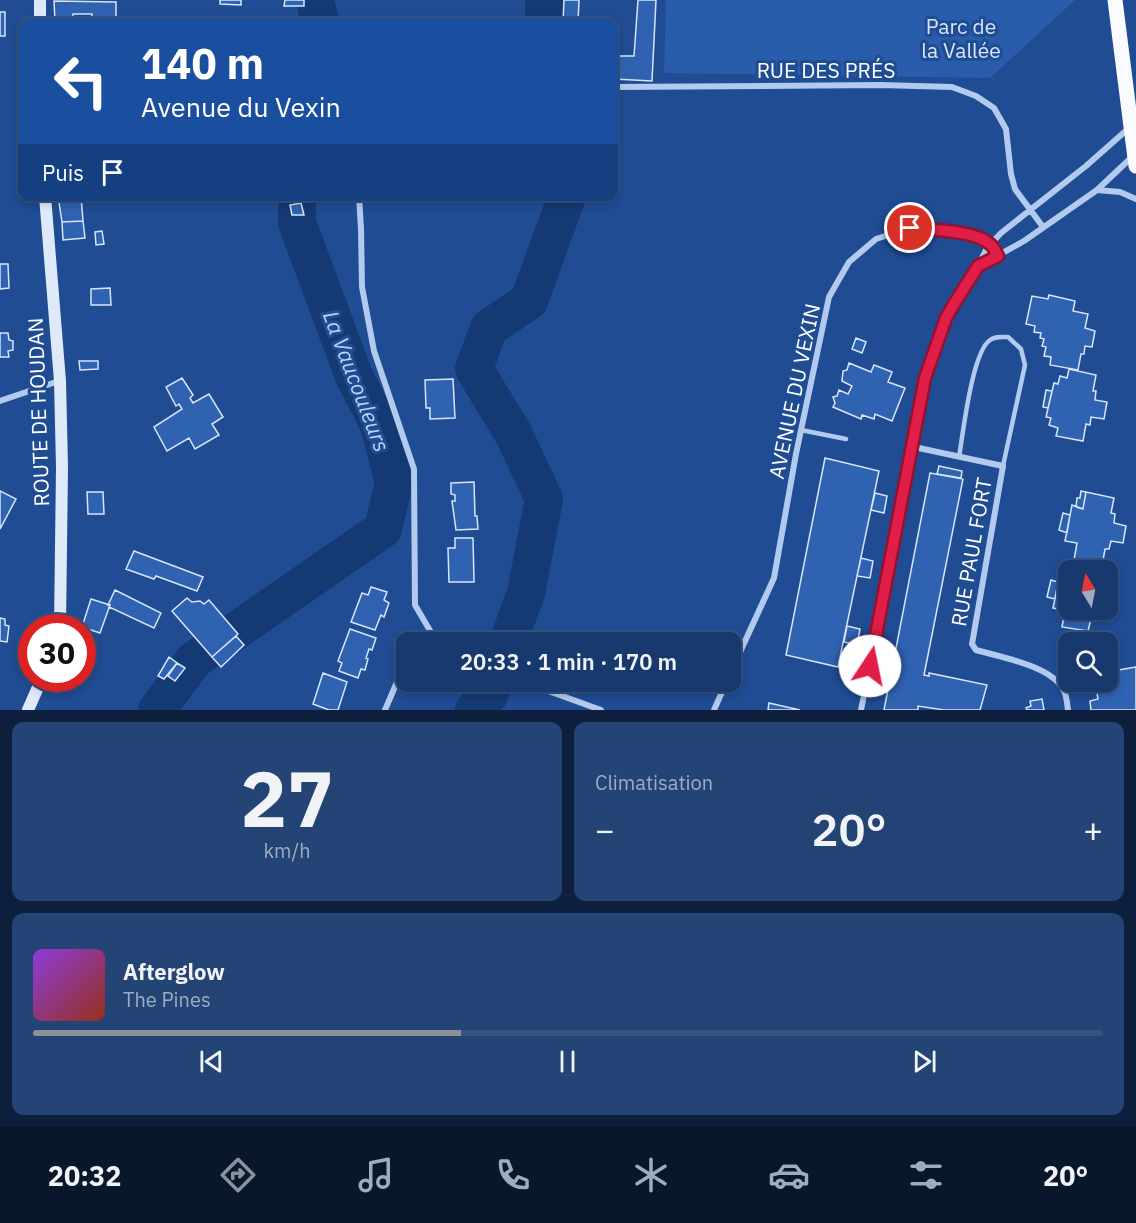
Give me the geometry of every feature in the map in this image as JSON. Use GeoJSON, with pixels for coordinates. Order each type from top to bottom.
{"type":"FeatureCollection","features":[{"type":"Feature","properties":{"kind":"main road"},"geometry":{"type":"LineString","coordinates":[[1115,0],[1133,124],[1135,158]]}},
{"type":"Feature","properties":{"kind":"street"},"geometry":{"type":"LineString","coordinates":[[40,0],[40,18]]}},
{"type":"Feature","properties":{"kind":"street","name":"RUE DES PRÉS"},"geometry":{"type":"LineString","coordinates":[[618,87],[881,85],[952,87],[976,96],[994,108],[1006,129],[1015,189],[1043,227]]}},
{"type":"Feature","properties":{"kind":"street"},"geometry":{"type":"LineString","coordinates":[[861,710],[914,447],[925,378],[946,318],[991,244],[1011,224],[1086,166],[1133,124]]}},
{"type":"Feature","properties":{"kind":"street"},"geometry":{"type":"LineString","coordinates":[[978,266],[998,256],[1097,190],[1135,158]]}},
{"type":"Feature","properties":{"kind":"street"},"geometry":{"type":"LineString","coordinates":[[1097,190],[1120,192],[1136,199]]}},
{"type":"Feature","properties":{"kind":"street","name":"ROUTE DE HOUDAN"},"geometry":{"type":"LineString","coordinates":[[45,201],[60,381],[62,467],[60,614]]}},
{"type":"Feature","properties":{"kind":"street"},"geometry":{"type":"LineString","coordinates":[[359,201],[362,287],[374,351],[414,469],[416,605],[431,632]]}},
{"type":"Feature","properties":{"kind":"street","name":"AVENUE DU VEXIN"},"geometry":{"type":"LineString","coordinates":[[741,650],[774,578],[801,430],[829,297],[849,262],[876,239],[910,228],[949,231],[978,238],[991,244]]}},
{"type":"Feature","properties":{"kind":"street"},"geometry":{"type":"LineString","coordinates":[[991,244],[998,256]]}},
{"type":"Feature","properties":{"kind":"street"},"geometry":{"type":"LineString","coordinates":[[0,401],[60,381]]}},
{"type":"Feature","properties":{"kind":"street","name":"RUE PAUL FORT"},"geometry":{"type":"LineString","coordinates":[[914,447],[1003,466],[972,644],[976,650],[1027,664],[1054,678],[1064,691],[1068,710]]}},
{"type":"Feature","properties":{"kind":"street"},"geometry":{"type":"LineString","coordinates":[[385,710],[396,684]]}},
{"type":"Feature","properties":{"kind":"street"},"geometry":{"type":"LineString","coordinates":[[28,710],[36,692]]}},
{"type":"Feature","properties":{"kind":"street"},"geometry":{"type":"LineString","coordinates":[[552,692],[601,710]]}},
{"type":"Feature","properties":{"kind":"street"},"geometry":{"type":"LineString","coordinates":[[708,710],[715,707],[722,692]]}},
{"type":"Feature","properties":{"kind":"lane"},"geometry":{"type":"LineString","coordinates":[[959,457],[976,366],[988,341],[997,337],[1008,337],[1021,349],[1025,365],[1003,466]]}},
{"type":"Feature","properties":{"kind":"lane"},"geometry":{"type":"LineString","coordinates":[[801,430],[846,439]]}},
{"type":"Feature","properties":{"kind":"green space","name":"Parc de la Vallée"},"geometry":{"type":"Polygon","coordinates":[[[666,0],[1075,0],[990,78],[664,73],[666,0]]]}},
{"type":"Feature","properties":{"kind":"building"},"geometry":{"type":"Polygon","coordinates":[[[220,0],[241,0],[241,5],[220,4],[220,0]]]}},
{"type":"Feature","properties":{"kind":"building"},"geometry":{"type":"Polygon","coordinates":[[[285,0],[304,0],[304,6],[284,6],[285,0]]]}},
{"type":"Feature","properties":{"kind":"building"},"geometry":{"type":"Polygon","coordinates":[[[564,0],[579,0],[578,18],[563,18],[564,0]]]}},
{"type":"Feature","properties":{"kind":"building"},"geometry":{"type":"Polygon","coordinates":[[[638,0],[656,0],[652,81],[618,79],[618,56],[634,56],[638,0]]]}},
{"type":"Feature","properties":{"kind":"building"},"geometry":{"type":"Polygon","coordinates":[[[54,1],[116,2],[116,18],[92,18],[92,14],[73,14],[73,18],[55,18],[54,1]]]}},
{"type":"Feature","properties":{"kind":"building"},"geometry":{"type":"Polygon","coordinates":[[[0,12],[5,12],[5,36],[0,36],[0,12]]]}},
{"type":"Feature","properties":{"kind":"building"},"geometry":{"type":"Polygon","coordinates":[[[59,201],[81,201],[83,221],[62,222],[59,201]]]}},
{"type":"Feature","properties":{"kind":"building"},"geometry":{"type":"Polygon","coordinates":[[[301,203],[304,215],[292,215],[290,205],[301,203]]]}},
{"type":"Feature","properties":{"kind":"building"},"geometry":{"type":"Polygon","coordinates":[[[83,221],[85,238],[63,240],[62,222],[83,221]]]}},
{"type":"Feature","properties":{"kind":"building"},"geometry":{"type":"Polygon","coordinates":[[[102,231],[104,244],[96,245],[95,232],[102,231]]]}},
{"type":"Feature","properties":{"kind":"building"},"geometry":{"type":"Polygon","coordinates":[[[0,264],[8,264],[9,288],[0,289],[0,264]]]}},
{"type":"Feature","properties":{"kind":"building"},"geometry":{"type":"Polygon","coordinates":[[[110,288],[111,305],[91,305],[91,289],[110,288]]]}},
{"type":"Feature","properties":{"kind":"building"},"geometry":{"type":"Polygon","coordinates":[[[1049,295],[1075,301],[1073,311],[1088,314],[1085,328],[1095,331],[1092,347],[1085,346],[1084,354],[1081,354],[1078,370],[1050,365],[1051,357],[1044,356],[1046,347],[1042,346],[1044,339],[1040,338],[1041,333],[1034,332],[1035,326],[1026,324],[1032,296],[1048,299],[1049,295]]]}},
{"type":"Feature","properties":{"kind":"building"},"geometry":{"type":"Polygon","coordinates":[[[0,333],[8,333],[9,340],[13,341],[13,350],[8,351],[9,357],[0,357],[0,333]]]}},
{"type":"Feature","properties":{"kind":"building"},"geometry":{"type":"Polygon","coordinates":[[[856,338],[866,342],[862,353],[852,349],[856,338]]]}},
{"type":"Feature","properties":{"kind":"building"},"geometry":{"type":"Polygon","coordinates":[[[79,361],[98,361],[98,369],[80,370],[79,361]]]}},
{"type":"Feature","properties":{"kind":"building"},"geometry":{"type":"Polygon","coordinates":[[[849,363],[871,372],[874,365],[892,372],[888,382],[905,388],[892,421],[875,414],[874,419],[862,415],[861,419],[833,407],[835,403],[833,397],[837,396],[839,390],[848,394],[852,386],[842,381],[843,371],[847,370],[849,363]]]}},
{"type":"Feature","properties":{"kind":"building"},"geometry":{"type":"Polygon","coordinates":[[[1069,369],[1096,375],[1093,391],[1096,391],[1095,400],[1107,402],[1104,419],[1091,417],[1090,425],[1086,424],[1083,441],[1056,436],[1058,428],[1049,425],[1051,418],[1046,417],[1054,383],[1058,384],[1060,376],[1067,378],[1069,369]]]}},
{"type":"Feature","properties":{"kind":"building"},"geometry":{"type":"Polygon","coordinates":[[[182,378],[193,395],[190,398],[193,403],[209,394],[223,417],[212,424],[219,435],[195,449],[189,438],[167,451],[154,427],[182,409],[179,404],[176,406],[166,387],[182,378]]]}},
{"type":"Feature","properties":{"kind":"building"},"geometry":{"type":"Polygon","coordinates":[[[453,379],[455,418],[430,419],[430,408],[426,408],[425,380],[453,379]]]}},
{"type":"Feature","properties":{"kind":"building"},"geometry":{"type":"Polygon","coordinates":[[[1046,390],[1052,391],[1048,408],[1043,407],[1046,390]]]}},
{"type":"Feature","properties":{"kind":"building"},"geometry":{"type":"Polygon","coordinates":[[[825,458],[879,471],[838,667],[786,655],[825,458]]]}},
{"type":"Feature","properties":{"kind":"building"},"geometry":{"type":"Polygon","coordinates":[[[939,466],[962,471],[961,478],[937,474],[939,466]]]}},
{"type":"Feature","properties":{"kind":"building"},"geometry":{"type":"Polygon","coordinates":[[[930,473],[963,479],[924,675],[929,676],[929,673],[987,685],[980,710],[944,710],[918,706],[918,710],[884,710],[930,473]]]}},
{"type":"Feature","properties":{"kind":"building"},"geometry":{"type":"Polygon","coordinates":[[[474,482],[475,516],[477,516],[478,529],[456,530],[452,501],[455,501],[455,495],[451,494],[451,483],[474,482]]]}},
{"type":"Feature","properties":{"kind":"building"},"geometry":{"type":"Polygon","coordinates":[[[0,491],[16,499],[0,529],[0,491]]]}},
{"type":"Feature","properties":{"kind":"building"},"geometry":{"type":"Polygon","coordinates":[[[1081,491],[1086,492],[1083,509],[1076,507],[1081,491]]]}},
{"type":"Feature","properties":{"kind":"building"},"geometry":{"type":"Polygon","coordinates":[[[87,492],[103,492],[104,514],[88,514],[87,492]]]}},
{"type":"Feature","properties":{"kind":"building"},"geometry":{"type":"Polygon","coordinates":[[[1086,492],[1114,498],[1111,513],[1115,514],[1114,523],[1126,526],[1123,543],[1111,541],[1109,549],[1105,549],[1103,560],[1074,560],[1077,543],[1065,541],[1072,505],[1083,509],[1086,492]]]}},
{"type":"Feature","properties":{"kind":"building"},"geometry":{"type":"Polygon","coordinates":[[[875,493],[887,496],[884,513],[871,510],[875,493]]]}},
{"type":"Feature","properties":{"kind":"building"},"geometry":{"type":"Polygon","coordinates":[[[1063,513],[1070,515],[1067,533],[1059,530],[1063,513]]]}},
{"type":"Feature","properties":{"kind":"building"},"geometry":{"type":"Polygon","coordinates":[[[455,538],[473,538],[474,582],[449,582],[448,548],[455,548],[455,538]]]}},
{"type":"Feature","properties":{"kind":"building"},"geometry":{"type":"Polygon","coordinates":[[[134,551],[203,577],[197,591],[156,576],[154,579],[126,569],[134,551]]]}},
{"type":"Feature","properties":{"kind":"building"},"geometry":{"type":"Polygon","coordinates":[[[861,558],[873,561],[870,578],[857,576],[861,558]]]}},
{"type":"Feature","properties":{"kind":"building"},"geometry":{"type":"Polygon","coordinates":[[[1051,580],[1058,582],[1055,599],[1047,597],[1051,580]]]}},
{"type":"Feature","properties":{"kind":"building"},"geometry":{"type":"Polygon","coordinates":[[[1058,584],[1058,609],[1053,608],[1058,584]]]}},
{"type":"Feature","properties":{"kind":"building"},"geometry":{"type":"Polygon","coordinates":[[[371,587],[387,592],[384,600],[389,603],[384,617],[381,615],[375,630],[351,622],[362,593],[368,595],[371,587]]]}},
{"type":"Feature","properties":{"kind":"building"},"geometry":{"type":"Polygon","coordinates":[[[115,590],[161,613],[154,628],[109,607],[115,590]]]}},
{"type":"Feature","properties":{"kind":"building"},"geometry":{"type":"Polygon","coordinates":[[[187,598],[192,602],[200,601],[204,604],[209,600],[238,634],[212,657],[172,611],[187,598]]]}},
{"type":"Feature","properties":{"kind":"building"},"geometry":{"type":"Polygon","coordinates":[[[91,599],[110,605],[100,633],[96,632],[96,614],[86,614],[91,599]]]}},
{"type":"Feature","properties":{"kind":"building"},"geometry":{"type":"Polygon","coordinates":[[[0,618],[5,619],[5,625],[9,626],[7,642],[0,641],[0,618]]]}},
{"type":"Feature","properties":{"kind":"building"},"geometry":{"type":"Polygon","coordinates":[[[1063,620],[1091,620],[1088,631],[1062,627],[1063,620]]]}},
{"type":"Feature","properties":{"kind":"building"},"geometry":{"type":"Polygon","coordinates":[[[847,626],[860,629],[857,645],[844,642],[847,626]]]}},
{"type":"Feature","properties":{"kind":"building"},"geometry":{"type":"Polygon","coordinates":[[[350,629],[376,638],[372,650],[369,649],[365,670],[361,669],[358,678],[339,671],[342,663],[338,661],[350,629]]]}},
{"type":"Feature","properties":{"kind":"building"},"geometry":{"type":"Polygon","coordinates":[[[236,636],[244,645],[221,667],[212,657],[236,636]]]}},
{"type":"Feature","properties":{"kind":"building"},"geometry":{"type":"Polygon","coordinates":[[[169,657],[177,663],[164,679],[158,676],[169,657]]]}},
{"type":"Feature","properties":{"kind":"building"},"geometry":{"type":"Polygon","coordinates":[[[177,663],[185,668],[175,681],[168,676],[177,663]]]}},
{"type":"Feature","properties":{"kind":"building"},"geometry":{"type":"Polygon","coordinates":[[[1136,667],[1136,710],[1091,710],[1090,701],[1098,699],[1097,692],[1118,692],[1118,670],[1136,667]]]}},
{"type":"Feature","properties":{"kind":"building"},"geometry":{"type":"Polygon","coordinates":[[[323,673],[347,682],[338,710],[329,710],[313,704],[323,673]]]}},
{"type":"Feature","properties":{"kind":"building"},"geometry":{"type":"Polygon","coordinates":[[[1042,699],[1044,710],[1027,710],[1026,708],[1031,706],[1030,701],[1042,699]]]}},
{"type":"Feature","properties":{"kind":"building"},"geometry":{"type":"Polygon","coordinates":[[[769,703],[800,710],[768,710],[769,703]]]}},
{"type":"Feature","properties":{"kind":"waterway","name":"La Vaucouleurs"},"geometry":{"type":"LineString","coordinates":[[315,0],[319,18]]}},
{"type":"Feature","properties":{"kind":"waterway","name":"La Vaucouleurs"},"geometry":{"type":"LineString","coordinates":[[544,0],[544,18]]}},
{"type":"Feature","properties":{"kind":"waterway","name":"La Vaucouleurs"},"geometry":{"type":"LineString","coordinates":[[157,710],[194,660],[383,529],[394,482],[379,425],[354,376],[297,223],[297,201]]}},
{"type":"Feature","properties":{"kind":"waterway","name":"La Vaucouleurs"},"geometry":{"type":"LineString","coordinates":[[512,632],[526,593],[544,499],[513,433],[474,369],[489,328],[529,301],[565,201]]}},
{"type":"Feature","properties":{"kind":"waterway","name":"La Vaucouleurs"},"geometry":{"type":"LineString","coordinates":[[474,710],[490,692]]}},
{"type":"Feature","properties":{"kind":"route"},"geometry":{"type":"LineString","coordinates":[[870,666],[914,447],[925,378],[946,318],[954,304],[978,266],[998,256],[991,244],[978,238],[949,231],[910,228]]}}]}
